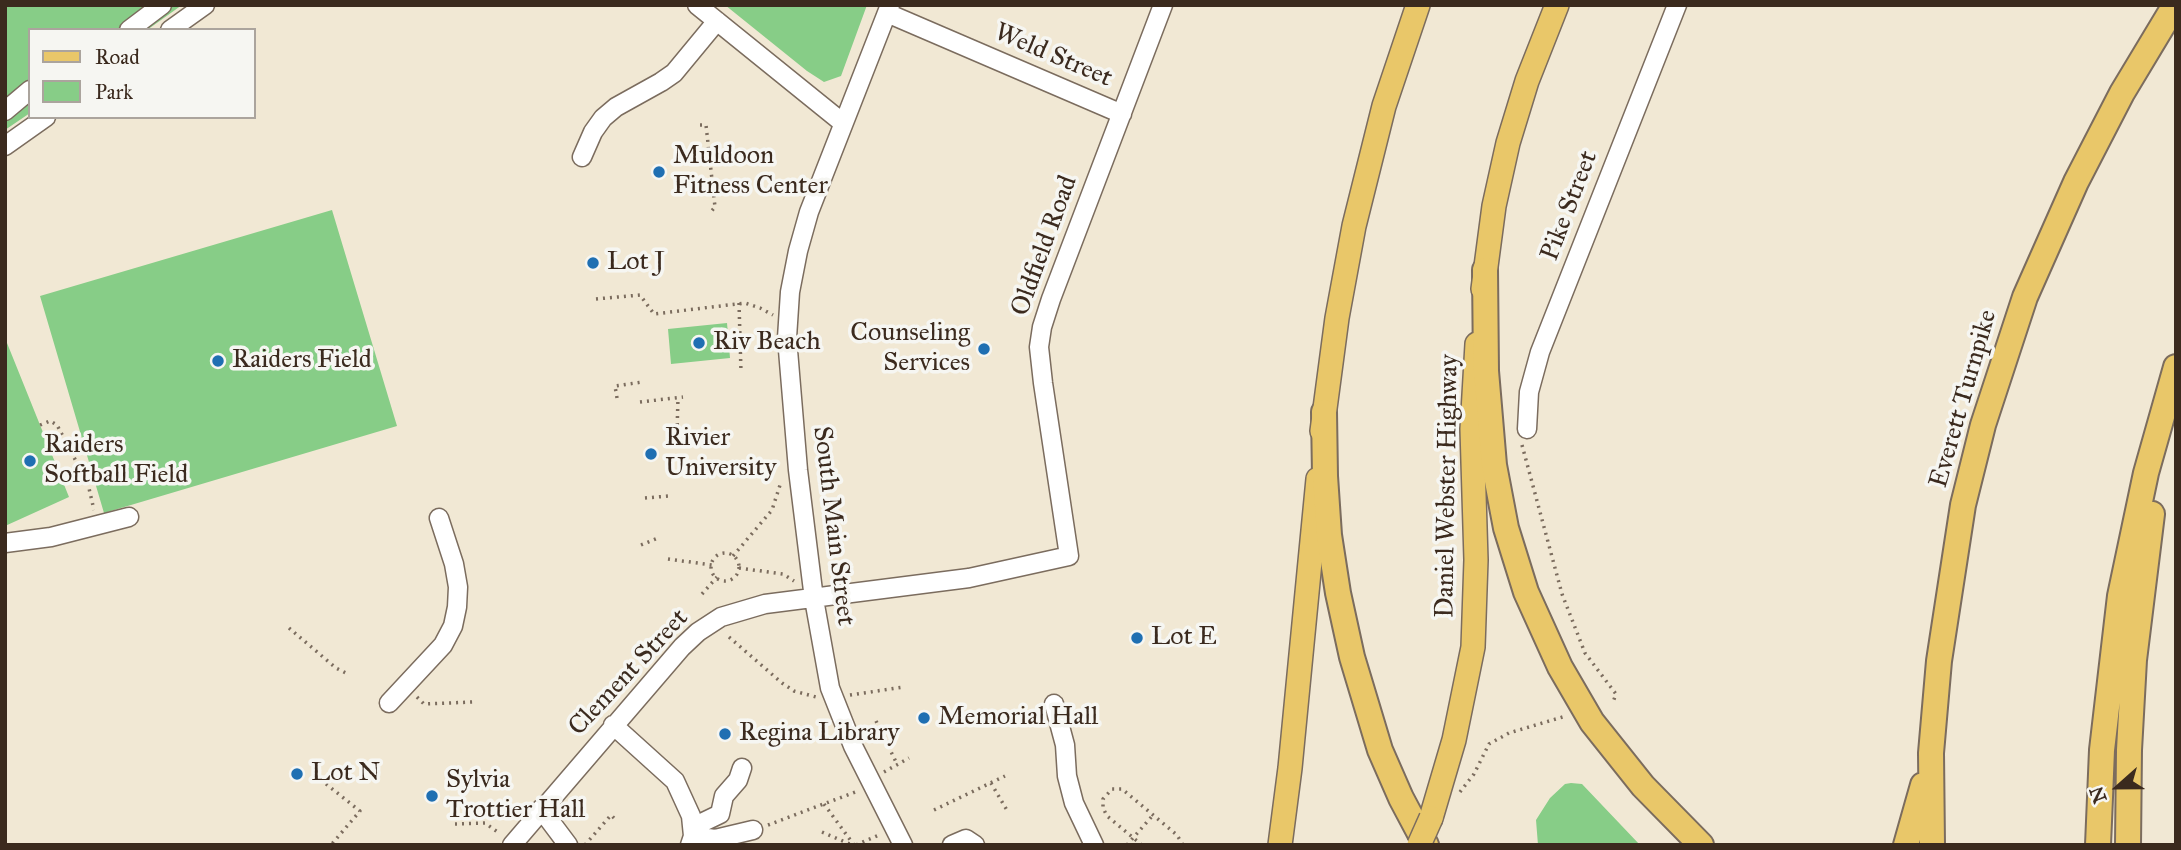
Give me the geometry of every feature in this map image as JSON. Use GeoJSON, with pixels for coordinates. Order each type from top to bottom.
{"type":"FeatureCollection","features":[{"type":"Feature","properties":{"kind":"highway","name":"Everett Turnpike"},"geometry":{"type":"LineString","coordinates":[[1932,845],[1931,754],[1939,661],[1963,505],[1983,425],[2025,297],[2080,173],[2122,93],[2175,5]]}},
{"type":"Feature","properties":{"kind":"highway"},"geometry":{"type":"LineString","coordinates":[[1485,270],[1486,371],[1494,465],[1506,528],[1526,592],[1560,667],[1601,734],[1652,796],[1701,845]]}},
{"type":"Feature","properties":{"kind":"highway"},"geometry":{"type":"LineString","coordinates":[[2098,845],[2103,740],[2118,607],[2146,473],[2176,367]]}},
{"type":"Feature","properties":{"kind":"highway"},"geometry":{"type":"LineString","coordinates":[[2128,845],[2130,720],[2139,610],[2155,496],[2176,389]]}},
{"type":"Feature","properties":{"kind":"highway"},"geometry":{"type":"LineString","coordinates":[[1324,412],[1329,535],[1352,657],[1380,750],[1397,790],[1426,845]]}},
{"type":"Feature","properties":{"kind":"highway"},"geometry":{"type":"LineString","coordinates":[[1906,845],[1931,754]]}},
{"type":"Feature","properties":{"kind":"main road"},"geometry":{"type":"LineString","coordinates":[[1280,845],[1290,768],[1324,412],[1341,288],[1360,196],[1384,106],[1418,5]]}},
{"type":"Feature","properties":{"kind":"main road","name":"Daniel Webster Highway"},"geometry":{"type":"LineString","coordinates":[[1419,845],[1454,740],[1473,647],[1476,573],[1472,411],[1485,270],[1494,206],[1508,143],[1527,81],[1556,5]]}},
{"type":"Feature","properties":{"kind":"street"},"geometry":{"type":"LineString","coordinates":[[131,28],[163,5]]}},
{"type":"Feature","properties":{"kind":"street"},"geometry":{"type":"LineString","coordinates":[[173,28],[205,5]]}},
{"type":"Feature","properties":{"kind":"street"},"geometry":{"type":"LineString","coordinates":[[697,5],[843,123]]}},
{"type":"Feature","properties":{"kind":"street","name":"Oldfield Road"},"geometry":{"type":"LineString","coordinates":[[1069,556],[1039,347],[1042,327],[1163,5]]}},
{"type":"Feature","properties":{"kind":"street","name":"Pike Street"},"geometry":{"type":"LineString","coordinates":[[1527,429],[1529,392],[1540,352],[1676,5]]}},
{"type":"Feature","properties":{"kind":"street","name":"Weld Street"},"geometry":{"type":"LineString","coordinates":[[888,9],[1122,114]]}},
{"type":"Feature","properties":{"kind":"street","name":"South Main Street"},"geometry":{"type":"LineString","coordinates":[[888,9],[809,212],[798,251],[788,319],[787,363],[814,598],[826,669],[837,709],[853,746],[903,845]]}},
{"type":"Feature","properties":{"kind":"street"},"geometry":{"type":"LineString","coordinates":[[582,157],[593,132],[603,118],[616,107],[674,73],[717,21]]}},
{"type":"Feature","properties":{"kind":"street"},"geometry":{"type":"LineString","coordinates":[[5,111],[28,92]]}},
{"type":"Feature","properties":{"kind":"street"},"geometry":{"type":"LineString","coordinates":[[5,146],[43,119]]}},
{"type":"Feature","properties":{"kind":"street"},"geometry":{"type":"LineString","coordinates":[[5,543],[51,537],[129,517]]}},
{"type":"Feature","properties":{"kind":"street"},"geometry":{"type":"LineString","coordinates":[[389,703],[443,645],[453,626],[458,587],[454,564],[439,518]]}},
{"type":"Feature","properties":{"kind":"street","name":"Clement Street"},"geometry":{"type":"LineString","coordinates":[[506,840],[541,809],[682,646],[710,624],[751,607],[969,578],[1069,556]]}},
{"type":"Feature","properties":{"kind":"street"},"geometry":{"type":"LineString","coordinates":[[1054,704],[1065,745],[1067,776],[1074,803],[1094,845]]}},
{"type":"Feature","properties":{"kind":"street"},"geometry":{"type":"LineString","coordinates":[[613,725],[675,781],[691,816],[692,836]]}},
{"type":"Feature","properties":{"kind":"street"},"geometry":{"type":"LineString","coordinates":[[692,836],[720,814],[724,796],[738,780],[742,768]]}},
{"type":"Feature","properties":{"kind":"street"},"geometry":{"type":"LineString","coordinates":[[541,809],[568,845]]}},
{"type":"Feature","properties":{"kind":"street"},"geometry":{"type":"LineString","coordinates":[[692,836],[715,839],[753,830]]}},
{"type":"Feature","properties":{"kind":"street"},"geometry":{"type":"LineString","coordinates":[[952,845],[967,839],[975,845]]}},
{"type":"Feature","properties":{"kind":"path"},"geometry":{"type":"LineString","coordinates":[[700,125],[706,125],[715,207],[710,213]]}},
{"type":"Feature","properties":{"kind":"path"},"geometry":{"type":"LineString","coordinates":[[596,299],[639,295],[654,314],[739,303],[760,308],[775,316]]}},
{"type":"Feature","properties":{"kind":"path"},"geometry":{"type":"LineString","coordinates":[[739,303],[741,372]]}},
{"type":"Feature","properties":{"kind":"path"},"geometry":{"type":"LineString","coordinates":[[617,398],[615,386],[642,382]]}},
{"type":"Feature","properties":{"kind":"path"},"geometry":{"type":"LineString","coordinates":[[640,402],[681,397],[677,432]]}},
{"type":"Feature","properties":{"kind":"path"},"geometry":{"type":"LineString","coordinates":[[40,425],[50,421],[57,425],[88,484],[93,509],[104,522]]}},
{"type":"Feature","properties":{"kind":"path"},"geometry":{"type":"LineString","coordinates":[[1527,429],[1523,435],[1522,446],[1562,594],[1584,653],[1616,694],[1613,702]]}},
{"type":"Feature","properties":{"kind":"path"},"geometry":{"type":"LineString","coordinates":[[733,556],[772,510],[782,479]]}},
{"type":"Feature","properties":{"kind":"path"},"geometry":{"type":"LineString","coordinates":[[645,498],[669,496]]}},
{"type":"Feature","properties":{"kind":"path"},"geometry":{"type":"LineString","coordinates":[[640,545],[658,538]]}},
{"type":"Feature","properties":{"kind":"path"},"geometry":{"type":"LineString","coordinates":[[712,565],[720,554],[733,556],[738,564],[735,576],[728,580],[717,577]]}},
{"type":"Feature","properties":{"kind":"path"},"geometry":{"type":"LineString","coordinates":[[668,559],[712,565]]}},
{"type":"Feature","properties":{"kind":"path"},"geometry":{"type":"LineString","coordinates":[[712,565],[717,577]]}},
{"type":"Feature","properties":{"kind":"path"},"geometry":{"type":"LineString","coordinates":[[739,568],[783,573],[795,582]]}},
{"type":"Feature","properties":{"kind":"path"},"geometry":{"type":"LineString","coordinates":[[702,594],[717,577]]}},
{"type":"Feature","properties":{"kind":"path"},"geometry":{"type":"LineString","coordinates":[[289,628],[336,668],[348,674]]}},
{"type":"Feature","properties":{"kind":"path"},"geometry":{"type":"LineString","coordinates":[[729,637],[782,683],[794,691],[818,697]]}},
{"type":"Feature","properties":{"kind":"path"},"geometry":{"type":"LineString","coordinates":[[405,686],[424,704],[473,702]]}},
{"type":"Feature","properties":{"kind":"path"},"geometry":{"type":"LineString","coordinates":[[848,696],[904,687]]}},
{"type":"Feature","properties":{"kind":"path"},"geometry":{"type":"LineString","coordinates":[[1452,792],[1460,792],[1467,783],[1489,744],[1509,733],[1566,716]]}},
{"type":"Feature","properties":{"kind":"path"},"geometry":{"type":"LineString","coordinates":[[876,721],[897,764]]}},
{"type":"Feature","properties":{"kind":"path"},"geometry":{"type":"LineString","coordinates":[[882,773],[909,758]]}},
{"type":"Feature","properties":{"kind":"path"},"geometry":{"type":"LineString","coordinates":[[934,810],[1006,776]]}},
{"type":"Feature","properties":{"kind":"path"},"geometry":{"type":"LineString","coordinates":[[326,783],[360,811],[331,845]]}},
{"type":"Feature","properties":{"kind":"path"},"geometry":{"type":"LineString","coordinates":[[991,783],[1008,812]]}},
{"type":"Feature","properties":{"kind":"path"},"geometry":{"type":"LineString","coordinates":[[1142,845],[1107,816],[1103,799],[1112,789],[1122,789],[1177,835],[1184,845]]}},
{"type":"Feature","properties":{"kind":"path"},"geometry":{"type":"LineString","coordinates":[[753,830],[858,791]]}},
{"type":"Feature","properties":{"kind":"path"},"geometry":{"type":"LineString","coordinates":[[823,803],[854,845]]}},
{"type":"Feature","properties":{"kind":"path"},"geometry":{"type":"LineString","coordinates":[[585,845],[611,815],[614,818]]}},
{"type":"Feature","properties":{"kind":"path"},"geometry":{"type":"LineString","coordinates":[[1127,845],[1153,815]]}},
{"type":"Feature","properties":{"kind":"path"},"geometry":{"type":"LineString","coordinates":[[455,824],[485,822],[506,840]]}},
{"type":"Feature","properties":{"kind":"path"},"geometry":{"type":"LineString","coordinates":[[822,832],[854,845],[881,834]]}},
{"type":"Feature","properties":{"kind":"green space"},"geometry":{"type":"Polygon","coordinates":[[[5,5],[182,5],[150,28],[28,28],[28,114],[5,130],[5,5]]]}},
{"type":"Feature","properties":{"kind":"green space"},"geometry":{"type":"Polygon","coordinates":[[[725,5],[867,5],[841,76],[824,82],[725,5]]]}},
{"type":"Feature","properties":{"kind":"green space","name":"Raiders Field"},"geometry":{"type":"Polygon","coordinates":[[[332,210],[397,426],[104,513],[40,296],[332,210]]]}},
{"type":"Feature","properties":{"kind":"green space","name":"Riv Beach"},"geometry":{"type":"Polygon","coordinates":[[[727,323],[730,358],[671,364],[668,329],[727,323]]]}},
{"type":"Feature","properties":{"kind":"green space","name":"Raiders Softball Field"},"geometry":{"type":"Polygon","coordinates":[[[5,338],[69,497],[5,526],[5,338]]]}},
{"type":"Feature","properties":{"kind":"green space"},"geometry":{"type":"Polygon","coordinates":[[[1565,784],[1582,784],[1640,845],[1538,845],[1536,820],[1550,798],[1565,784]]]}},
{"type":"Feature","properties":{"kind":"place","name":"Muldoon Fitness Center"},"geometry":{"type":"Point","coordinates":[659,172]}},
{"type":"Feature","properties":{"kind":"place","name":"Lot J"},"geometry":{"type":"Point","coordinates":[593,263]}},
{"type":"Feature","properties":{"kind":"place","name":"Riv Beach"},"geometry":{"type":"Point","coordinates":[699,343]}},
{"type":"Feature","properties":{"kind":"place","name":"Counseling Services"},"geometry":{"type":"Point","coordinates":[984,349]}},
{"type":"Feature","properties":{"kind":"place","name":"Raiders Field"},"geometry":{"type":"Point","coordinates":[218,361]}},
{"type":"Feature","properties":{"kind":"place","name":"Rivier University"},"geometry":{"type":"Point","coordinates":[651,454]}},
{"type":"Feature","properties":{"kind":"place","name":"Raiders Softball Field"},"geometry":{"type":"Point","coordinates":[30,461]}},
{"type":"Feature","properties":{"kind":"place","name":"Lot E"},"geometry":{"type":"Point","coordinates":[1137,638]}},
{"type":"Feature","properties":{"kind":"place","name":"Memorial Hall"},"geometry":{"type":"Point","coordinates":[924,718]}},
{"type":"Feature","properties":{"kind":"place","name":"Regina Library"},"geometry":{"type":"Point","coordinates":[725,734]}},
{"type":"Feature","properties":{"kind":"place","name":"Lot N"},"geometry":{"type":"Point","coordinates":[297,774]}},
{"type":"Feature","properties":{"kind":"place","name":"Sylvia Trottier Hall"},"geometry":{"type":"Point","coordinates":[432,796]}}]}
